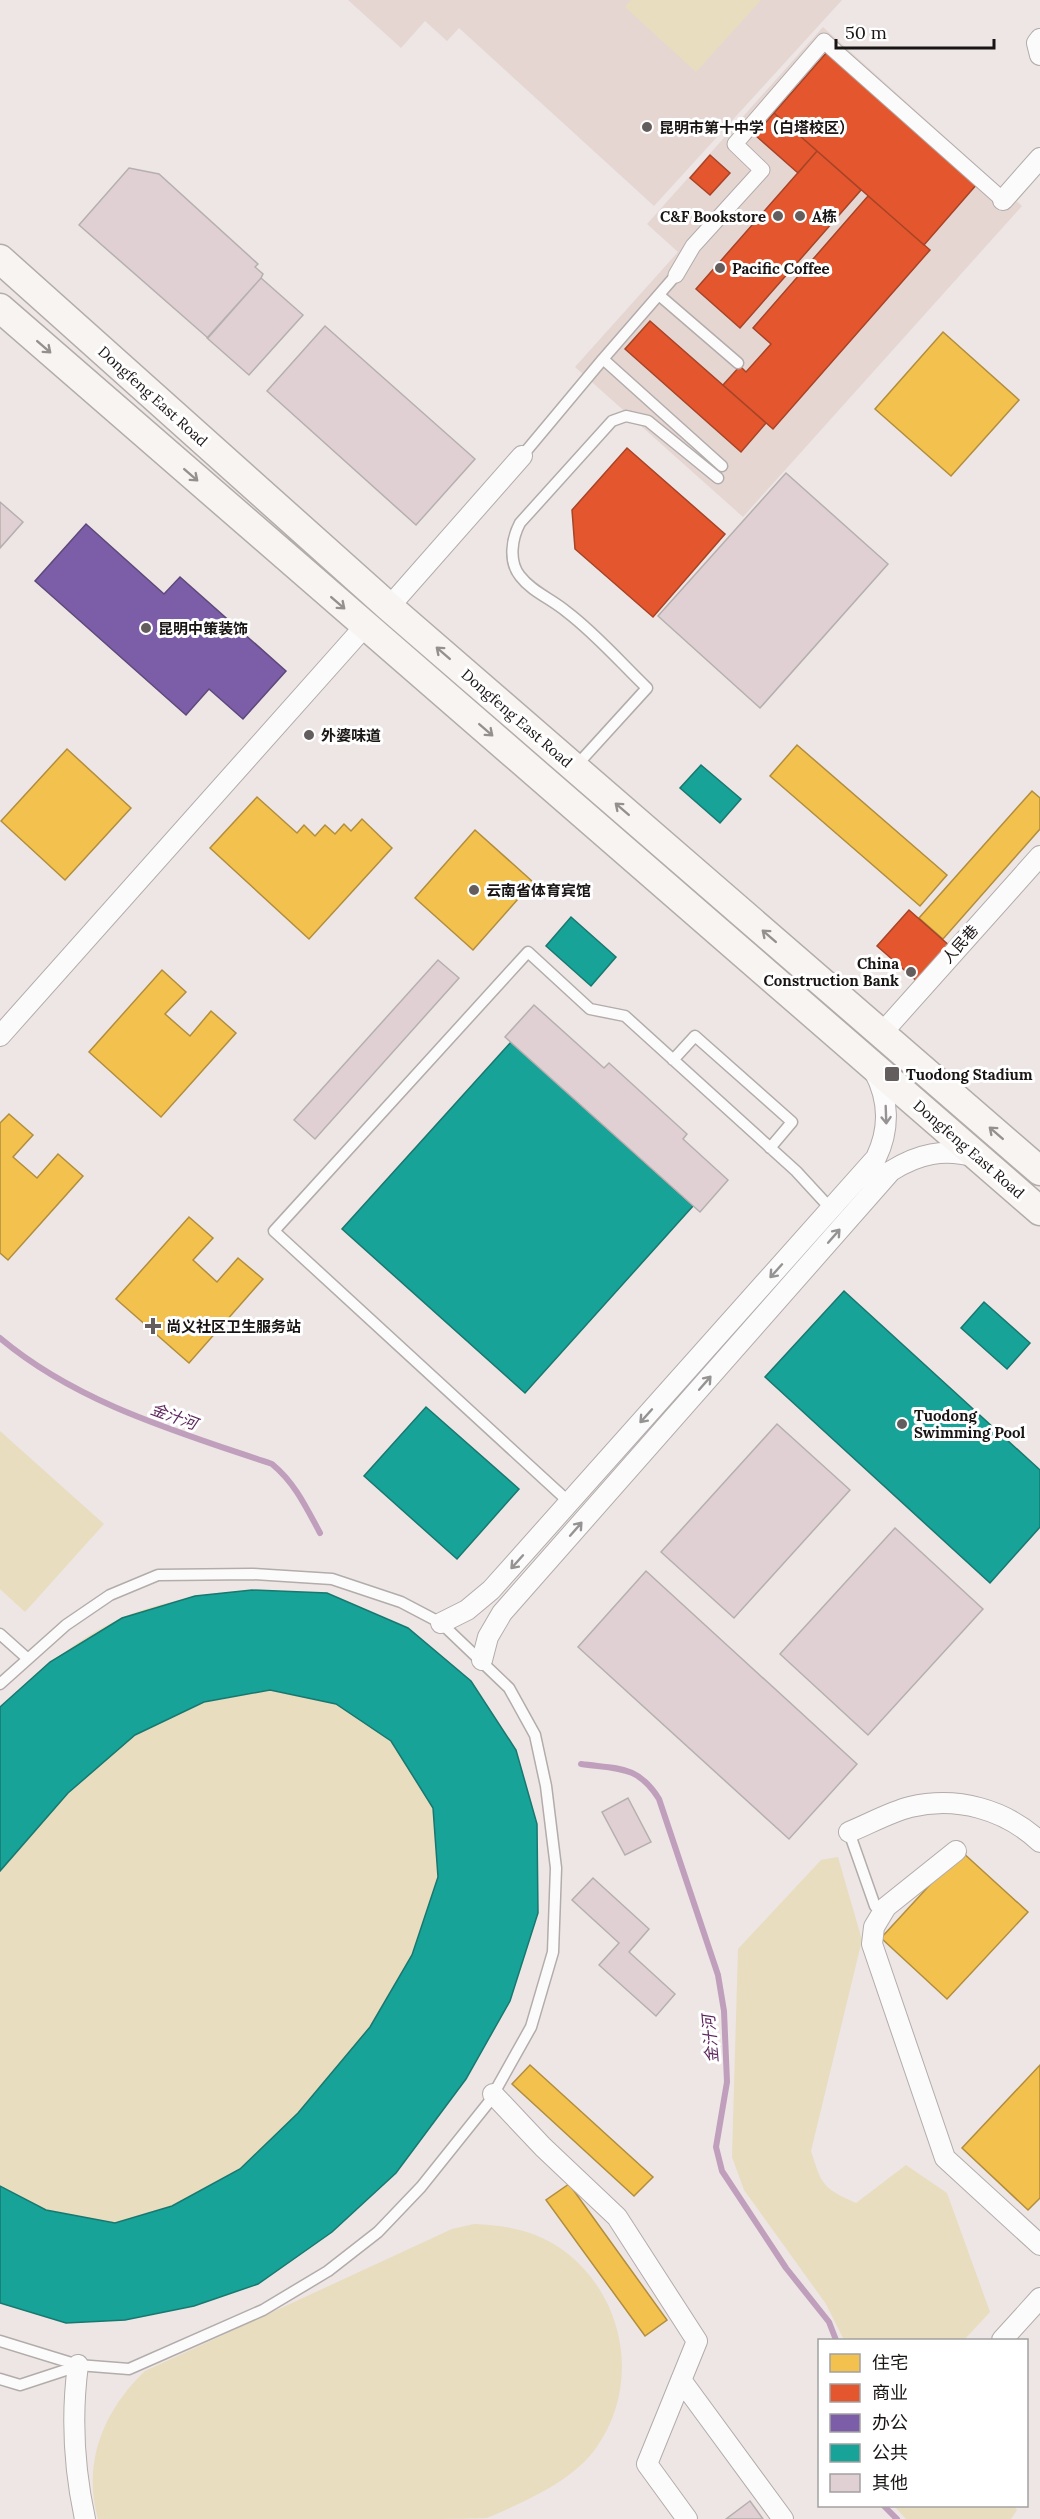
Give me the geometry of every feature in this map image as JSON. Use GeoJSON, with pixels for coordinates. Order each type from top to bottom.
{"type":"FeatureCollection","features":[{"type":"Feature","properties":{"kind":"main road","name":"Dongfeng East Road"},"geometry":{"type":"LineString","coordinates":[[0,259],[389,607],[1040,1171]]}},
{"type":"Feature","properties":{"kind":"main road","name":"Dongfeng East Road"},"geometry":{"type":"LineString","coordinates":[[0,308],[1040,1211]]}},
{"type":"Feature","properties":{"kind":"main road"},"geometry":{"type":"LineString","coordinates":[[842,1039],[853,1041],[862,1036],[872,1025]]}},
{"type":"Feature","properties":{"kind":"street"},"geometry":{"type":"LineString","coordinates":[[1040,39],[1037,43],[1040,55]]}},
{"type":"Feature","properties":{"kind":"street"},"geometry":{"type":"LineString","coordinates":[[676,275],[693,246],[762,170],[735,144],[824,41],[1003,200],[1040,158]]}},
{"type":"Feature","properties":{"kind":"street"},"geometry":{"type":"LineString","coordinates":[[389,607],[522,456]]}},
{"type":"Feature","properties":{"kind":"street"},"geometry":{"type":"LineString","coordinates":[[0,1036],[364,626]]}},
{"type":"Feature","properties":{"kind":"street","name":"人民巷"},"geometry":{"type":"LineString","coordinates":[[872,1025],[1040,856]]}},
{"type":"Feature","properties":{"kind":"street"},"geometry":{"type":"LineString","coordinates":[[441,1623],[467,1611],[491,1590],[876,1158],[883,1143],[886,1127],[885,1097],[868,1061]]}},
{"type":"Feature","properties":{"kind":"street"},"geometry":{"type":"LineString","coordinates":[[482,1660],[488,1637],[502,1613],[891,1171],[904,1162],[933,1153],[948,1152],[979,1158]]}},
{"type":"Feature","properties":{"kind":"street"},"geometry":{"type":"LineString","coordinates":[[849,1832],[908,1808],[937,1802],[975,1806],[1003,1815],[1040,1842]]}},
{"type":"Feature","properties":{"kind":"street"},"geometry":{"type":"LineString","coordinates":[[956,1851],[886,1907],[874,1926],[872,1944],[945,2158],[1040,2245]]}},
{"type":"Feature","properties":{"kind":"street"},"geometry":{"type":"LineString","coordinates":[[493,2094],[543,2147],[617,2217],[697,2341],[647,2464],[687,2519]]}},
{"type":"Feature","properties":{"kind":"street"},"geometry":{"type":"LineString","coordinates":[[1003,2339],[1040,2298]]}},
{"type":"Feature","properties":{"kind":"street"},"geometry":{"type":"LineString","coordinates":[[78,2366],[73,2404],[78,2486],[85,2519]]}},
{"type":"Feature","properties":{"kind":"street"},"geometry":{"type":"LineString","coordinates":[[681,2380],[783,2519]]}},
{"type":"Feature","properties":{"kind":"lane"},"geometry":{"type":"LineString","coordinates":[[522,456],[676,275]]}},
{"type":"Feature","properties":{"kind":"lane"},"geometry":{"type":"LineString","coordinates":[[659,295],[738,363]]}},
{"type":"Feature","properties":{"kind":"lane"},"geometry":{"type":"LineString","coordinates":[[603,359],[722,466]]}},
{"type":"Feature","properties":{"kind":"lane"},"geometry":{"type":"LineString","coordinates":[[575,768],[647,688],[567,612],[538,593],[519,574],[513,555],[513,537],[520,523],[612,421],[626,416],[648,422],[718,478]]}},
{"type":"Feature","properties":{"kind":"lane"},"geometry":{"type":"LineString","coordinates":[[569,1502],[274,1231],[528,952],[590,1009],[625,1016],[770,1148],[831,1209]]}},
{"type":"Feature","properties":{"kind":"lane"},"geometry":{"type":"LineString","coordinates":[[673,1060],[695,1036],[792,1122],[770,1148]]}},
{"type":"Feature","properties":{"kind":"lane"},"geometry":{"type":"LineString","coordinates":[[0,1684],[66,1625],[110,1595],[158,1575],[253,1574],[332,1578],[401,1602],[441,1623],[509,1688],[535,1735],[546,1786],[556,1868],[553,1952],[531,2027],[493,2094],[421,2187],[378,2232],[328,2271],[263,2310],[129,2369],[78,2366],[0,2341]]}},
{"type":"Feature","properties":{"kind":"lane"},"geometry":{"type":"LineString","coordinates":[[0,1634],[28,1659]]}},
{"type":"Feature","properties":{"kind":"lane"},"geometry":{"type":"LineString","coordinates":[[849,1832],[875,1906]]}},
{"type":"Feature","properties":{"kind":"lane"},"geometry":{"type":"LineString","coordinates":[[0,2379],[20,2385],[78,2366]]}},
{"type":"Feature","properties":{"kind":"shaded area","name":"昆明市第十中学（白塔校区）"},"geometry":{"type":"Polygon","coordinates":[[[348,0],[842,0],[654,206],[459,28],[447,41],[425,21],[401,48],[348,0]]]}},
{"type":"Feature","properties":{"kind":"shaded area"},"geometry":{"type":"Polygon","coordinates":[[[631,0],[761,0],[696,72],[625,7],[631,0]]]}},
{"type":"Feature","properties":{"kind":"shaded area"},"geometry":{"type":"Polygon","coordinates":[[[823,27],[1022,206],[743,517],[575,367],[678,252],[647,224],[823,27]]]}},
{"type":"Feature","properties":{"kind":"shaded area"},"geometry":{"type":"Polygon","coordinates":[[[0,1431],[104,1524],[25,1612],[0,1589],[0,1431]]]}},
{"type":"Feature","properties":{"kind":"shaded area"},"geometry":{"type":"Polygon","coordinates":[[[252,1590],[327,1593],[408,1628],[471,1681],[516,1750],[537,1824],[538,1913],[510,2001],[466,2079],[396,2173],[332,2232],[258,2284],[194,2306],[125,2320],[66,2323],[0,2303],[0,1707],[73,1646],[122,1618],[169,1603],[252,1590]]]}},
{"type":"Feature","properties":{"kind":"shaded area"},"geometry":{"type":"Polygon","coordinates":[[[838,1857],[862,1940],[811,2151],[825,2184],[856,2203],[906,2165],[947,2193],[990,2312],[965,2339],[844,2339],[826,2304],[744,2190],[732,2157],[738,1949],[821,1860],[838,1857]]]}},
{"type":"Feature","properties":{"kind":"shaded area"},"geometry":{"type":"Polygon","coordinates":[[[474,2224],[514,2229],[533,2234],[552,2243],[576,2261],[596,2283],[610,2309],[619,2336],[622,2365],[619,2394],[611,2422],[596,2448],[574,2471],[547,2489],[487,2518],[98,2519],[93,2477],[100,2438],[118,2403],[145,2371],[452,2229],[474,2224]]]}},
{"type":"Feature","properties":{"kind":"shaded area"},"geometry":{"type":"Polygon","coordinates":[[[895,2507],[1015,2507],[1017,2510],[1011,2519],[906,2519],[895,2507]]]}},
{"type":"Feature","properties":{"kind":"building: 住宅"},"geometry":{"type":"Polygon","coordinates":[[[943,332],[1019,400],[951,476],[875,409],[943,332]]]}},
{"type":"Feature","properties":{"kind":"building: 住宅"},"geometry":{"type":"Polygon","coordinates":[[[797,745],[947,875],[920,906],[770,776],[797,745]]]}},
{"type":"Feature","properties":{"kind":"building: 住宅"},"geometry":{"type":"Polygon","coordinates":[[[67,749],[131,808],[65,880],[1,821],[67,749]]]}},
{"type":"Feature","properties":{"kind":"building: 住宅"},"geometry":{"type":"Polygon","coordinates":[[[1032,791],[1040,798],[1040,829],[943,939],[919,918],[1032,791]]]}},
{"type":"Feature","properties":{"kind":"building: 住宅"},"geometry":{"type":"Polygon","coordinates":[[[257,797],[297,833],[304,825],[315,836],[325,825],[335,834],[344,824],[351,831],[362,819],[392,848],[309,939],[210,848],[257,797]]]}},
{"type":"Feature","properties":{"kind":"building: 住宅","name":"云南省体育宾馆"},"geometry":{"type":"Polygon","coordinates":[[[475,830],[533,882],[473,950],[415,898],[475,830]]]}},
{"type":"Feature","properties":{"kind":"building: 住宅"},"geometry":{"type":"Polygon","coordinates":[[[162,970],[186,992],[165,1014],[190,1036],[211,1011],[236,1033],[161,1117],[89,1052],[162,970]]]}},
{"type":"Feature","properties":{"kind":"building: 住宅"},"geometry":{"type":"Polygon","coordinates":[[[9,1114],[33,1135],[13,1157],[37,1178],[58,1154],[83,1176],[8,1260],[0,1253],[0,1123],[9,1114]]]}},
{"type":"Feature","properties":{"kind":"building: 住宅"},"geometry":{"type":"Polygon","coordinates":[[[189,1217],[213,1238],[193,1260],[217,1282],[238,1258],[263,1279],[189,1363],[116,1299],[189,1217]]]}},
{"type":"Feature","properties":{"kind":"building: 住宅"},"geometry":{"type":"Polygon","coordinates":[[[961,1851],[1028,1912],[947,1999],[881,1938],[961,1851]]]}},
{"type":"Feature","properties":{"kind":"building: 住宅"},"geometry":{"type":"Polygon","coordinates":[[[530,2065],[653,2177],[634,2196],[512,2084],[530,2065]]]}},
{"type":"Feature","properties":{"kind":"building: 住宅"},"geometry":{"type":"Polygon","coordinates":[[[1040,2065],[1040,2198],[1028,2210],[962,2148],[1040,2065]]]}},
{"type":"Feature","properties":{"kind":"building: 住宅"},"geometry":{"type":"Polygon","coordinates":[[[569,2184],[667,2320],[645,2336],[546,2200],[569,2184]]]}},
{"type":"Feature","properties":{"kind":"building: 商业"},"geometry":{"type":"Polygon","coordinates":[[[827,52],[977,184],[924,245],[774,113],[827,52]]]}},
{"type":"Feature","properties":{"kind":"building: 商业"},"geometry":{"type":"Polygon","coordinates":[[[774,113],[817,151],[798,173],[755,135],[774,113]]]}},
{"type":"Feature","properties":{"kind":"building: 商业","name":"A栋"},"geometry":{"type":"Polygon","coordinates":[[[817,151],[861,190],[740,328],[696,289],[817,151]]]}},
{"type":"Feature","properties":{"kind":"building: 商业"},"geometry":{"type":"Polygon","coordinates":[[[710,155],[730,173],[710,195],[690,178],[710,155]]]}},
{"type":"Feature","properties":{"kind":"building: 商业"},"geometry":{"type":"Polygon","coordinates":[[[868,196],[930,250],[773,429],[723,385],[740,366],[746,372],[771,344],[753,328],[868,196]]]}},
{"type":"Feature","properties":{"kind":"building: 商业"},"geometry":{"type":"Polygon","coordinates":[[[650,321],[766,423],[741,452],[625,349],[650,321]]]}},
{"type":"Feature","properties":{"kind":"building: 商业"},"geometry":{"type":"Polygon","coordinates":[[[627,448],[725,534],[653,617],[575,549],[572,510],[627,448]]]}},
{"type":"Feature","properties":{"kind":"building: 商业"},"geometry":{"type":"Polygon","coordinates":[[[909,910],[951,947],[919,983],[877,946],[909,910]]]}},
{"type":"Feature","properties":{"kind":"building: 办公"},"geometry":{"type":"Polygon","coordinates":[[[86,524],[164,594],[180,577],[286,671],[243,719],[209,689],[186,715],[35,581],[86,524]]]}},
{"type":"Feature","properties":{"kind":"building: 公共"},"geometry":{"type":"Polygon","coordinates":[[[701,765],[741,799],[720,823],[680,788],[701,765]]]}},
{"type":"Feature","properties":{"kind":"building: 公共"},"geometry":{"type":"Polygon","coordinates":[[[571,917],[616,957],[591,986],[546,946],[571,917]]]}},
{"type":"Feature","properties":{"kind":"building: 公共"},"geometry":{"type":"Polygon","coordinates":[[[511,1042],[693,1206],[525,1393],[342,1229],[511,1042]]]}},
{"type":"Feature","properties":{"kind":"building: 公共","name":"Tuodong Swimming Pool"},"geometry":{"type":"Polygon","coordinates":[[[844,1291],[1040,1470],[1040,1527],[990,1583],[765,1377],[844,1291]]]}},
{"type":"Feature","properties":{"kind":"building: 公共"},"geometry":{"type":"Polygon","coordinates":[[[984,1302],[1030,1343],[1007,1369],[961,1328],[984,1302]]]}},
{"type":"Feature","properties":{"kind":"building: 公共"},"geometry":{"type":"Polygon","coordinates":[[[426,1407],[519,1489],[457,1559],[364,1476],[426,1407]]]}},
{"type":"Feature","properties":{"kind":"building: 公共"},"geometry":{"type":"Polygon","coordinates":[[[252,1590],[327,1593],[408,1628],[471,1681],[516,1750],[537,1824],[538,1913],[510,2001],[466,2079],[396,2173],[332,2232],[258,2284],[194,2306],[125,2320],[66,2323],[0,2303],[0,2186],[46,2210],[115,2223],[172,2206],[240,2169],[298,2113],[370,2027],[412,1955],[438,1877],[433,1808],[391,1741],[336,1704],[270,1690],[204,1702],[135,1735],[68,1793],[0,1871],[0,1707],[50,1662],[122,1618],[195,1596],[252,1590]]]}},
{"type":"Feature","properties":{"kind":"building: 其他"},"geometry":{"type":"Polygon","coordinates":[[[129,168],[159,174],[258,264],[255,267],[263,274],[208,338],[79,225],[129,168]]]}},
{"type":"Feature","properties":{"kind":"building: 其他"},"geometry":{"type":"Polygon","coordinates":[[[261,278],[303,315],[249,375],[207,338],[261,278]]]}},
{"type":"Feature","properties":{"kind":"building: 其他"},"geometry":{"type":"Polygon","coordinates":[[[325,326],[475,459],[416,525],[267,391],[325,326]]]}},
{"type":"Feature","properties":{"kind":"building: 其他"},"geometry":{"type":"Polygon","coordinates":[[[786,473],[888,564],[760,708],[658,616],[786,473]]]}},
{"type":"Feature","properties":{"kind":"building: 其他"},"geometry":{"type":"Polygon","coordinates":[[[0,502],[23,522],[0,548],[0,502]]]}},
{"type":"Feature","properties":{"kind":"building: 其他"},"geometry":{"type":"Polygon","coordinates":[[[438,960],[459,978],[315,1139],[294,1120],[438,960]]]}},
{"type":"Feature","properties":{"kind":"building: 其他"},"geometry":{"type":"Polygon","coordinates":[[[534,1005],[604,1068],[609,1063],[687,1134],[683,1139],[728,1180],[700,1212],[505,1037],[534,1005]]]}},
{"type":"Feature","properties":{"kind":"building: 其他"},"geometry":{"type":"Polygon","coordinates":[[[777,1424],[850,1490],[734,1618],[661,1552],[777,1424]]]}},
{"type":"Feature","properties":{"kind":"building: 其他"},"geometry":{"type":"Polygon","coordinates":[[[895,1528],[983,1609],[868,1735],[780,1654],[895,1528]]]}},
{"type":"Feature","properties":{"kind":"building: 其他"},"geometry":{"type":"Polygon","coordinates":[[[646,1571],[857,1764],[789,1839],[578,1647],[646,1571]]]}},
{"type":"Feature","properties":{"kind":"building: 其他"},"geometry":{"type":"Polygon","coordinates":[[[628,1798],[651,1842],[625,1855],[602,1812],[628,1798]]]}},
{"type":"Feature","properties":{"kind":"building: 其他"},"geometry":{"type":"Polygon","coordinates":[[[593,1878],[649,1929],[629,1952],[675,1994],[656,2016],[599,1965],[619,1943],[572,1900],[593,1878]]]}},
{"type":"Feature","properties":{"kind":"building: 其他"},"geometry":{"type":"Polygon","coordinates":[[[750,2501],[763,2519],[726,2519],[750,2501]]]}},
{"type":"Feature","properties":{"kind":"waterway","name":"金汁河"},"geometry":{"type":"LineString","coordinates":[[0,1338],[30,1361],[95,1398],[165,1427],[272,1464],[294,1487],[320,1533]]}},
{"type":"Feature","properties":{"kind":"waterway","name":"金汁河"},"geometry":{"type":"LineString","coordinates":[[581,1764],[616,1768],[635,1774],[651,1788],[659,1799],[718,1975],[724,2011],[727,2082],[716,2147],[722,2171],[786,2268],[829,2322],[836,2339]]}},
{"type":"Feature","properties":{"kind":"waterway","name":"金汁河"},"geometry":{"type":"LineString","coordinates":[[885,2507],[897,2519]]}},
{"type":"Feature","properties":{"kind":"place","name":"昆明市第十中学（白塔校区）"},"geometry":{"type":"Point","coordinates":[647,127]}},
{"type":"Feature","properties":{"kind":"place","name":"C&F Bookstore"},"geometry":{"type":"Point","coordinates":[778,216]}},
{"type":"Feature","properties":{"kind":"place","name":"A栋"},"geometry":{"type":"Point","coordinates":[800,216]}},
{"type":"Feature","properties":{"kind":"place","name":"Pacific Coffee"},"geometry":{"type":"Point","coordinates":[720,268]}},
{"type":"Feature","properties":{"kind":"place","name":"昆明中策装饰"},"geometry":{"type":"Point","coordinates":[146,628]}},
{"type":"Feature","properties":{"kind":"place","name":"外婆味道"},"geometry":{"type":"Point","coordinates":[309,735]}},
{"type":"Feature","properties":{"kind":"place","name":"云南省体育宾馆"},"geometry":{"type":"Point","coordinates":[474,890]}},
{"type":"Feature","properties":{"kind":"place","name":"China Construction Bank"},"geometry":{"type":"Point","coordinates":[911,972]}},
{"type":"Feature","properties":{"kind":"place","name":"Tuodong Stadium"},"geometry":{"type":"Point","coordinates":[892,1074]}},
{"type":"Feature","properties":{"kind":"place","name":"尚义社区卫生服务站"},"geometry":{"type":"Point","coordinates":[153,1326]}},
{"type":"Feature","properties":{"kind":"place","name":"Tuodong Swimming Pool"},"geometry":{"type":"Point","coordinates":[902,1424]}}]}
